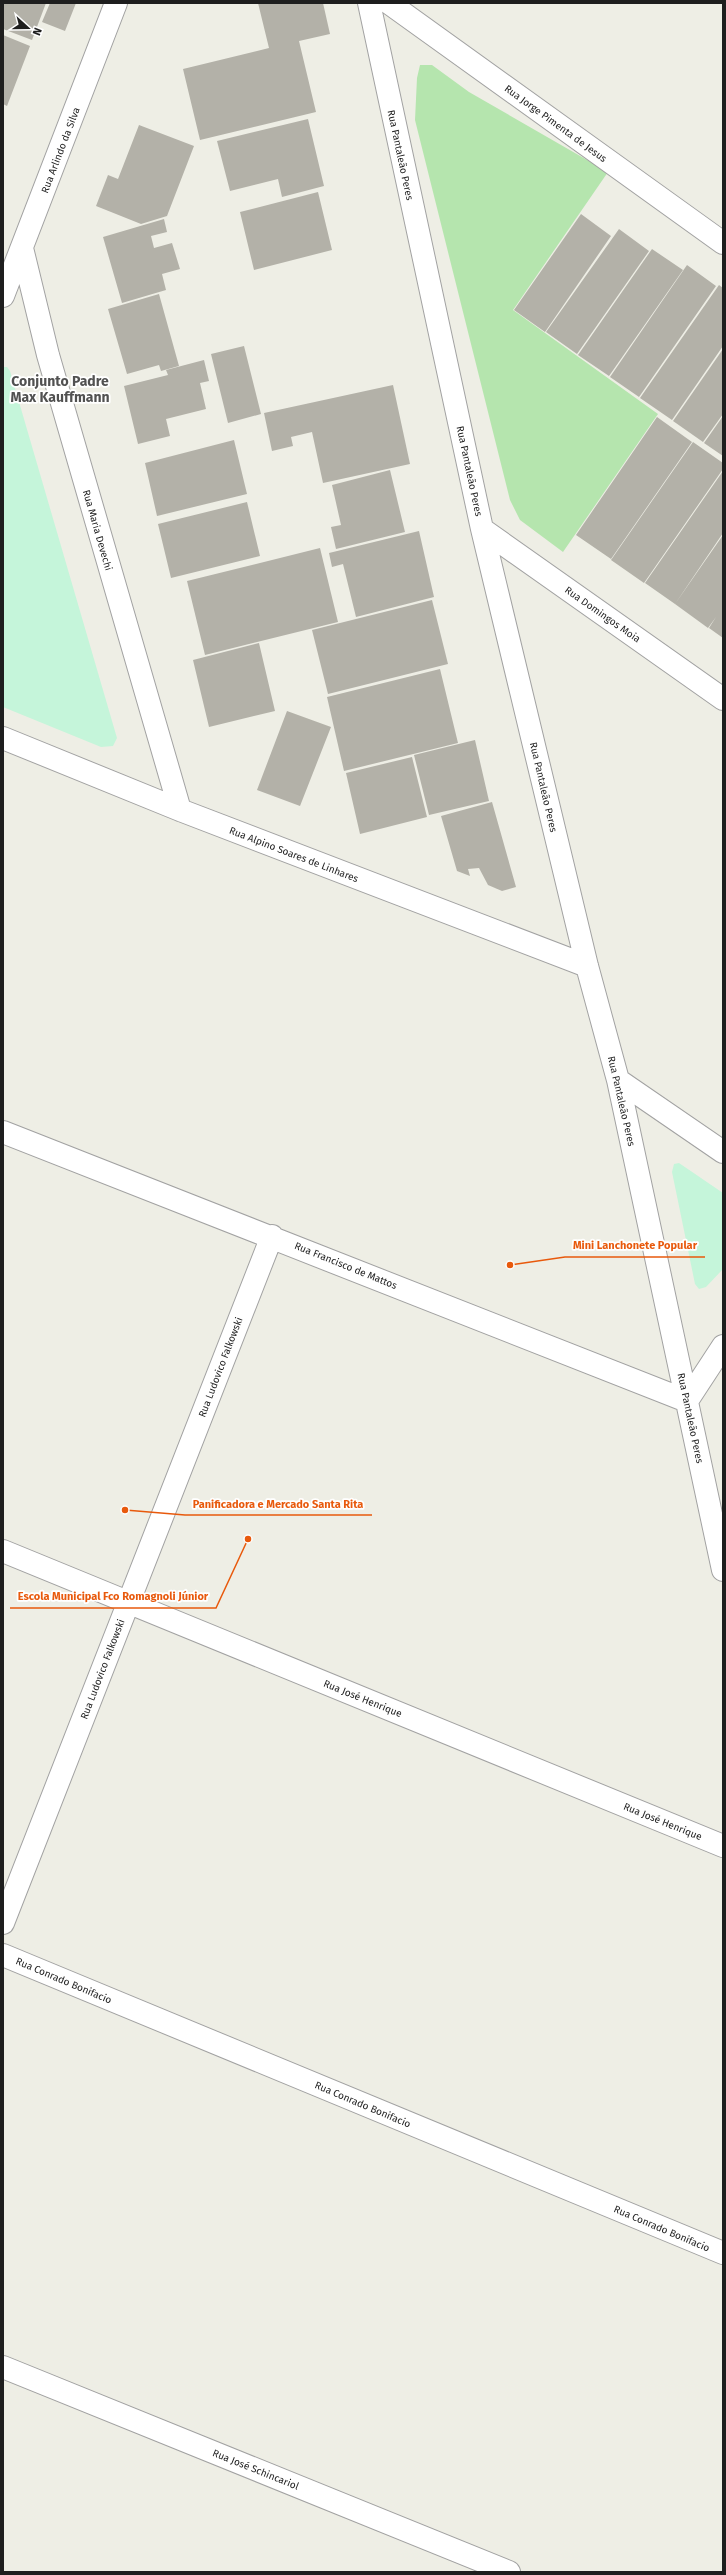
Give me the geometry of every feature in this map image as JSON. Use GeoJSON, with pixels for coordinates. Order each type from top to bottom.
{"type":"FeatureCollection","features":[{"type":"Feature","properties":{"kind":"street","name":"Rua Arlindo da Silva"},"geometry":{"type":"LineString","coordinates":[[3,296],[116,3]]}},
{"type":"Feature","properties":{"kind":"street","name":"Rua Pantaleão Peres"},"geometry":{"type":"LineString","coordinates":[[369,3],[482,528],[587,966],[618,1080],[723,1570]]}},
{"type":"Feature","properties":{"kind":"street","name":"Rua Jorge Pimenta de Jesus"},"geometry":{"type":"LineString","coordinates":[[389,3],[723,242]]}},
{"type":"Feature","properties":{"kind":"street","name":"Rua Maria Devechi"},"geometry":{"type":"LineString","coordinates":[[22,248],[50,362],[180,810]]}},
{"type":"Feature","properties":{"kind":"street","name":"Rua Domingos Moia"},"geometry":{"type":"LineString","coordinates":[[482,528],[723,699]]}},
{"type":"Feature","properties":{"kind":"street","name":"Rua Alpino Soares de Linhares"},"geometry":{"type":"LineString","coordinates":[[3,738],[180,810],[587,966]]}},
{"type":"Feature","properties":{"kind":"street"},"geometry":{"type":"LineString","coordinates":[[618,1080],[723,1152]]}},
{"type":"Feature","properties":{"kind":"street","name":"Rua Francisco de Mattos"},"geometry":{"type":"LineString","coordinates":[[3,1132],[272,1236],[687,1401]]}},
{"type":"Feature","properties":{"kind":"street","name":"Rua Ludovico Falkowski"},"geometry":{"type":"LineString","coordinates":[[3,1923],[272,1236]]}},
{"type":"Feature","properties":{"kind":"street"},"geometry":{"type":"LineString","coordinates":[[687,1401],[723,1346]]}},
{"type":"Feature","properties":{"kind":"street","name":"Rua José Henrique"},"geometry":{"type":"LineString","coordinates":[[3,1551],[723,1846]]}},
{"type":"Feature","properties":{"kind":"street","name":"Rua Conrado Bonifacio"},"geometry":{"type":"LineString","coordinates":[[3,1955],[723,2253]]}},
{"type":"Feature","properties":{"kind":"street","name":"Rua José Schincariol"},"geometry":{"type":"LineString","coordinates":[[3,2366],[509,2572]]}},
{"type":"Feature","properties":{"kind":"green space"},"geometry":{"type":"Polygon","coordinates":[[[420,65],[432,65],[469,92],[608,172],[513,310],[658,414],[563,552],[520,520],[510,500],[415,120],[417,78],[420,65]]]}},
{"type":"Feature","properties":{"kind":"green space"},"geometry":{"type":"Polygon","coordinates":[[[3,367],[7,367],[10,371],[117,738],[113,746],[101,747],[3,707],[3,367]]]}},
{"type":"Feature","properties":{"kind":"green space"},"geometry":{"type":"Polygon","coordinates":[[[679,1163],[723,1193],[723,1269],[706,1287],[699,1289],[695,1284],[672,1172],[674,1164],[679,1163]]]}},
{"type":"Feature","properties":{"kind":"building"},"geometry":{"type":"Polygon","coordinates":[[[3,3],[46,3],[32,40],[3,29],[3,3]]]}},
{"type":"Feature","properties":{"kind":"building"},"geometry":{"type":"Polygon","coordinates":[[[50,3],[76,3],[65,31],[42,22],[50,3]]]}},
{"type":"Feature","properties":{"kind":"building"},"geometry":{"type":"Polygon","coordinates":[[[258,3],[323,3],[330,34],[299,41],[316,112],[200,140],[183,69],[269,48],[258,3]]]}},
{"type":"Feature","properties":{"kind":"building"},"geometry":{"type":"Polygon","coordinates":[[[3,35],[30,46],[7,106],[3,104],[3,35]]]}},
{"type":"Feature","properties":{"kind":"building"},"geometry":{"type":"Polygon","coordinates":[[[308,119],[324,186],[282,197],[278,179],[230,191],[217,141],[308,119]]]}},
{"type":"Feature","properties":{"kind":"building"},"geometry":{"type":"Polygon","coordinates":[[[139,125],[194,146],[167,216],[141,224],[96,206],[108,175],[118,179],[139,125]]]}},
{"type":"Feature","properties":{"kind":"building"},"geometry":{"type":"Polygon","coordinates":[[[318,192],[332,250],[254,270],[240,212],[318,192]]]}},
{"type":"Feature","properties":{"kind":"building"},"geometry":{"type":"Polygon","coordinates":[[[581,214],[611,236],[545,332],[514,310],[581,214]]]}},
{"type":"Feature","properties":{"kind":"building"},"geometry":{"type":"Polygon","coordinates":[[[164,219],[167,232],[151,236],[154,248],[172,243],[180,269],[162,274],[166,290],[122,303],[103,237],[164,219]]]}},
{"type":"Feature","properties":{"kind":"building"},"geometry":{"type":"Polygon","coordinates":[[[619,229],[649,251],[577,354],[546,332],[619,229]]]}},
{"type":"Feature","properties":{"kind":"building"},"geometry":{"type":"Polygon","coordinates":[[[652,249],[683,270],[609,376],[578,355],[652,249]]]}},
{"type":"Feature","properties":{"kind":"building"},"geometry":{"type":"Polygon","coordinates":[[[687,265],[716,286],[639,397],[610,377],[687,265]]]}},
{"type":"Feature","properties":{"kind":"building"},"geometry":{"type":"Polygon","coordinates":[[[719,285],[723,288],[723,346],[672,420],[640,398],[719,285]]]}},
{"type":"Feature","properties":{"kind":"building"},"geometry":{"type":"Polygon","coordinates":[[[159,294],[179,366],[161,371],[159,365],[127,374],[108,309],[159,294]]]}},
{"type":"Feature","properties":{"kind":"building"},"geometry":{"type":"Polygon","coordinates":[[[244,346],[261,414],[228,423],[211,354],[244,346]]]}},
{"type":"Feature","properties":{"kind":"building"},"geometry":{"type":"Polygon","coordinates":[[[723,349],[723,414],[703,442],[673,421],[723,349]]]}},
{"type":"Feature","properties":{"kind":"building"},"geometry":{"type":"Polygon","coordinates":[[[204,360],[209,381],[200,383],[206,409],[166,419],[170,436],[138,444],[124,386],[168,375],[166,370],[204,360]]]}},
{"type":"Feature","properties":{"kind":"building"},"geometry":{"type":"Polygon","coordinates":[[[393,385],[410,464],[323,483],[312,432],[291,437],[293,446],[272,451],[264,413],[393,385]]]}},
{"type":"Feature","properties":{"kind":"building"},"geometry":{"type":"Polygon","coordinates":[[[723,416],[723,456],[704,443],[723,416]]]}},
{"type":"Feature","properties":{"kind":"building"},"geometry":{"type":"Polygon","coordinates":[[[657,417],[692,442],[611,559],[576,535],[657,417]]]}},
{"type":"Feature","properties":{"kind":"building"},"geometry":{"type":"Polygon","coordinates":[[[234,440],[247,494],[157,516],[145,463],[234,440]]]}},
{"type":"Feature","properties":{"kind":"building"},"geometry":{"type":"Polygon","coordinates":[[[693,442],[723,463],[723,469],[644,583],[611,560],[693,442]]]}},
{"type":"Feature","properties":{"kind":"building"},"geometry":{"type":"Polygon","coordinates":[[[390,470],[405,532],[336,549],[331,527],[341,525],[332,485],[390,470]]]}},
{"type":"Feature","properties":{"kind":"building"},"geometry":{"type":"Polygon","coordinates":[[[723,471],[723,533],[675,604],[645,583],[723,471]]]}},
{"type":"Feature","properties":{"kind":"building"},"geometry":{"type":"Polygon","coordinates":[[[247,502],[260,556],[171,578],[158,524],[247,502]]]}},
{"type":"Feature","properties":{"kind":"building"},"geometry":{"type":"Polygon","coordinates":[[[419,531],[434,597],[356,617],[343,564],[332,567],[329,553],[419,531]]]}},
{"type":"Feature","properties":{"kind":"building"},"geometry":{"type":"Polygon","coordinates":[[[723,535],[723,638],[709,628],[716,617],[708,628],[675,604],[723,535]]]}},
{"type":"Feature","properties":{"kind":"building"},"geometry":{"type":"Polygon","coordinates":[[[320,548],[338,622],[205,655],[187,581],[320,548]]]}},
{"type":"Feature","properties":{"kind":"building"},"geometry":{"type":"Polygon","coordinates":[[[432,600],[448,664],[328,694],[312,630],[432,600]]]}},
{"type":"Feature","properties":{"kind":"building"},"geometry":{"type":"Polygon","coordinates":[[[259,643],[275,711],[209,727],[193,660],[259,643]]]}},
{"type":"Feature","properties":{"kind":"building"},"geometry":{"type":"Polygon","coordinates":[[[440,669],[458,743],[344,771],[327,697],[440,669]]]}},
{"type":"Feature","properties":{"kind":"building"},"geometry":{"type":"Polygon","coordinates":[[[287,711],[331,727],[300,806],[257,790],[287,711]]]}},
{"type":"Feature","properties":{"kind":"building"},"geometry":{"type":"Polygon","coordinates":[[[475,740],[489,801],[429,815],[414,755],[475,740]]]}},
{"type":"Feature","properties":{"kind":"building"},"geometry":{"type":"Polygon","coordinates":[[[412,757],[427,817],[360,834],[346,773],[412,757]]]}},
{"type":"Feature","properties":{"kind":"building"},"geometry":{"type":"Polygon","coordinates":[[[492,802],[516,887],[502,891],[488,885],[479,868],[468,869],[470,876],[457,871],[441,816],[492,802]]]}},
{"type":"Feature","properties":{"kind":"place","name":"Mini Lanchonete Popular"},"geometry":{"type":"Point","coordinates":[510,1265]}},
{"type":"Feature","properties":{"kind":"place","name":"Panificadora e Mercado Santa Rita"},"geometry":{"type":"Point","coordinates":[125,1510]}},
{"type":"Feature","properties":{"kind":"place","name":"Escola Municipal Fco Romagnoli Júnior"},"geometry":{"type":"Point","coordinates":[248,1539]}},
{"type":"Feature","properties":{"kind":"district","name":"Conjunto Padre Max Kauffmann"},"geometry":{"type":"Point","coordinates":[60,390]}}]}
